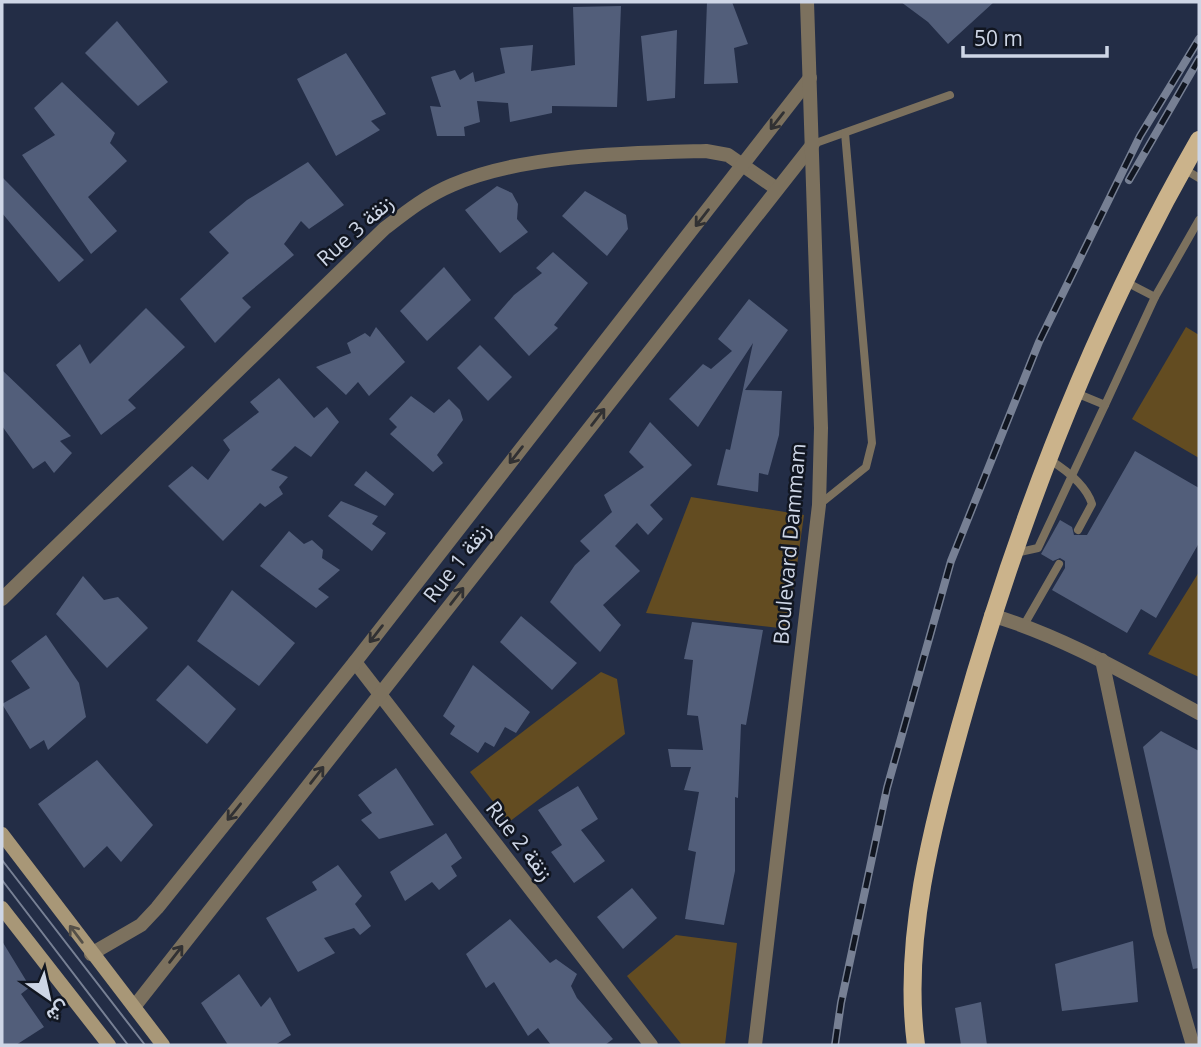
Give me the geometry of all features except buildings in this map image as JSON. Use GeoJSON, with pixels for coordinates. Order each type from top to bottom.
{"type":"FeatureCollection","features":[{"type":"Feature","properties":{"kind":"main road"},"geometry":{"type":"LineString","coordinates":[[916,1045],[911,996],[918,915],[944,786],[991,615],[1076,393],[1126,282],[1191,174],[1199,140]]}},
{"type":"Feature","properties":{"kind":"main road"},"geometry":{"type":"LineString","coordinates":[[2,834],[163,1045]]}},
{"type":"Feature","properties":{"kind":"main road"},"geometry":{"type":"LineString","coordinates":[[2,908],[109,1045]]}},
{"type":"Feature","properties":{"kind":"street","name":"Boulevard Dammam"},"geometry":{"type":"LineString","coordinates":[[755,1045],[819,505],[821,428],[807,2]]}},
{"type":"Feature","properties":{"kind":"street"},"geometry":{"type":"LineString","coordinates":[[744,164],[810,78]]}},
{"type":"Feature","properties":{"kind":"street","name":"Rue 1 زنقة"},"geometry":{"type":"LineString","coordinates":[[134,1007],[813,144]]}},
{"type":"Feature","properties":{"kind":"street","name":"Rue 3 زنقة"},"geometry":{"type":"LineString","coordinates":[[2,599],[384,229],[432,195],[478,175],[553,161],[706,151],[728,155],[777,189]]}},
{"type":"Feature","properties":{"kind":"street","name":"Rue 1 زنقة"},"geometry":{"type":"LineString","coordinates":[[91,954],[141,925],[157,908],[355,662],[744,164]]}},
{"type":"Feature","properties":{"kind":"street"},"geometry":{"type":"LineString","coordinates":[[991,615],[1024,625],[1102,660],[1199,713]]}},
{"type":"Feature","properties":{"kind":"street"},"geometry":{"type":"LineString","coordinates":[[1102,660],[1160,934],[1194,1041]]}},
{"type":"Feature","properties":{"kind":"street","name":"Rue 2 زنقة"},"geometry":{"type":"LineString","coordinates":[[355,662],[651,1045]]}},
{"type":"Feature","properties":{"kind":"lane"},"geometry":{"type":"LineString","coordinates":[[813,144],[950,95]]}},
{"type":"Feature","properties":{"kind":"lane"},"geometry":{"type":"LineString","coordinates":[[819,505],[866,467],[872,443],[845,133]]}},
{"type":"Feature","properties":{"kind":"lane"},"geometry":{"type":"LineString","coordinates":[[1015,553],[1038,548],[1155,297],[1199,220]]}},
{"type":"Feature","properties":{"kind":"lane"},"geometry":{"type":"LineString","coordinates":[[1126,282],[1155,297]]}},
{"type":"Feature","properties":{"kind":"lane"},"geometry":{"type":"LineString","coordinates":[[1076,393],[1105,405]]}},
{"type":"Feature","properties":{"kind":"lane"},"geometry":{"type":"LineString","coordinates":[[1051,460],[1072,476],[1092,504],[1078,530]]}},
{"type":"Feature","properties":{"kind":"lane"},"geometry":{"type":"LineString","coordinates":[[1024,625],[1059,564]]}},
{"type":"Feature","properties":{"kind":"shaded area"},"geometry":{"type":"Polygon","coordinates":[[[1186,327],[1199,335],[1199,458],[1132,419],[1186,327]]]}},
{"type":"Feature","properties":{"kind":"shaded area"},"geometry":{"type":"Polygon","coordinates":[[[691,497],[804,515],[788,629],[646,613],[691,497]]]}},
{"type":"Feature","properties":{"kind":"shaded area"},"geometry":{"type":"Polygon","coordinates":[[[1199,572],[1199,677],[1148,654],[1199,572]]]}},
{"type":"Feature","properties":{"kind":"shaded area"},"geometry":{"type":"Polygon","coordinates":[[[601,672],[617,679],[625,734],[509,822],[470,772],[601,672]]]}},
{"type":"Feature","properties":{"kind":"shaded area"},"geometry":{"type":"Polygon","coordinates":[[[676,935],[737,943],[725,1045],[682,1045],[627,976],[676,935]]]}},
{"type":"Feature","properties":{"kind":"tram line"},"geometry":{"type":"LineString","coordinates":[[2,860],[145,1045]]}},
{"type":"Feature","properties":{"kind":"tram line"},"geometry":{"type":"LineString","coordinates":[[2,880],[128,1045]]}},
{"type":"Feature","properties":{"kind":"railway"},"geometry":{"type":"LineString","coordinates":[[835,1045],[841,1003],[887,788],[951,561],[1039,342],[1140,136],[1199,39]]}},
{"type":"Feature","properties":{"kind":"railway"},"geometry":{"type":"LineString","coordinates":[[1129,180],[1199,59]]}}]}
